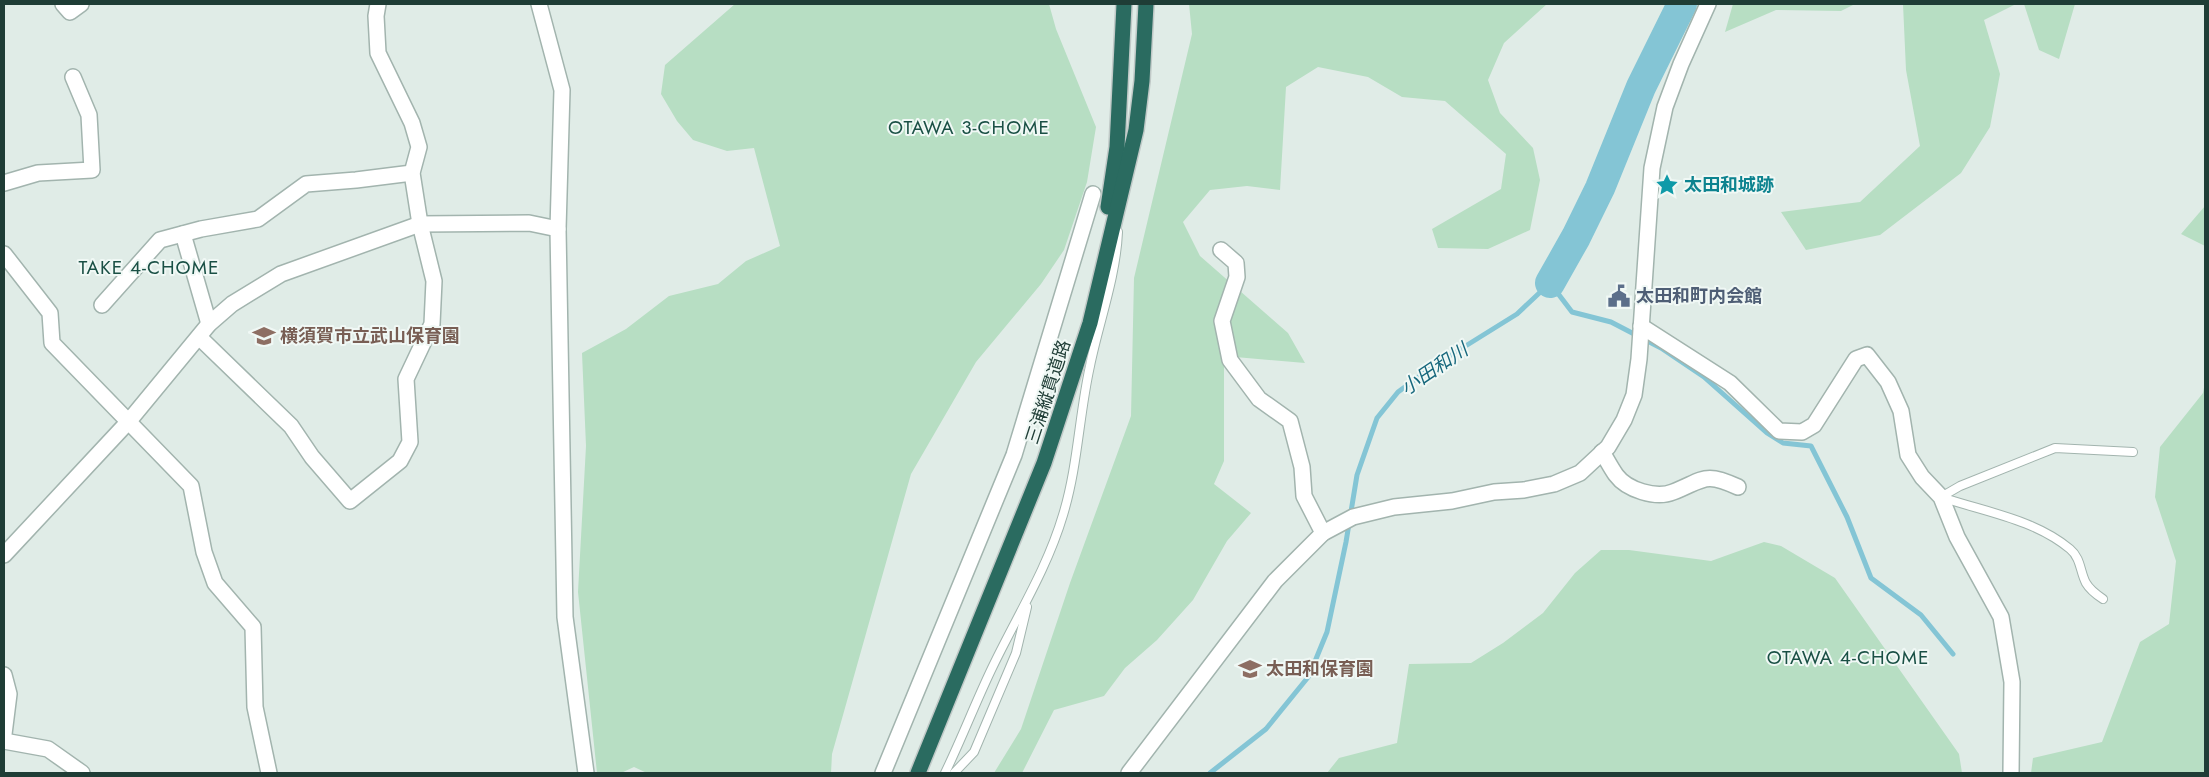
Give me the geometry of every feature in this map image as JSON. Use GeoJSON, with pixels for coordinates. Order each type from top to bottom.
{"type":"FeatureCollection","features":[{"type":"Feature","properties":{"kind":"highway","name":"三浦縦貫道路"},"geometry":{"type":"LineString","coordinates":[[908,773],[1050,420],[1082,319],[1111,192],[1117,147],[1124,4]]}},
{"type":"Feature","properties":{"kind":"highway","name":"三浦縦貫道路"},"geometry":{"type":"LineString","coordinates":[[918,773],[1058,424],[1090,323],[1119,205],[1140,105],[1146,4]]}},
{"type":"Feature","properties":{"kind":"street"},"geometry":{"type":"LineString","coordinates":[[63,4],[70,12],[81,4]]}},
{"type":"Feature","properties":{"kind":"street"},"geometry":{"type":"LineString","coordinates":[[199,338],[291,426],[312,458],[350,501],[400,462],[410,442],[406,379],[432,324],[434,280],[420,224],[412,173],[419,147],[412,123],[378,53],[376,16],[378,4]]}},
{"type":"Feature","properties":{"kind":"street"},"geometry":{"type":"LineString","coordinates":[[539,4],[562,90],[558,229],[565,617],[586,773]]}},
{"type":"Feature","properties":{"kind":"street"},"geometry":{"type":"LineString","coordinates":[[1129,773],[1275,581],[1323,533],[1353,517],[1394,508],[1452,501],[1494,492],[1524,490],[1554,484],[1580,473],[1608,447],[1624,420],[1634,395],[1652,168],[1665,107],[1681,64],[1708,4]]}},
{"type":"Feature","properties":{"kind":"street"},"geometry":{"type":"LineString","coordinates":[[4,183],[38,173],[92,170],[89,115],[74,77]]}},
{"type":"Feature","properties":{"kind":"street"},"geometry":{"type":"LineString","coordinates":[[102,305],[160,240],[258,219],[306,184],[412,173]]}},
{"type":"Feature","properties":{"kind":"street"},"geometry":{"type":"LineString","coordinates":[[883,773],[1014,455],[1093,194]]}},
{"type":"Feature","properties":{"kind":"street"},"geometry":{"type":"LineString","coordinates":[[4,555],[130,421],[209,324],[232,304],[281,274],[420,224],[529,223],[558,229]]}},
{"type":"Feature","properties":{"kind":"street"},"geometry":{"type":"LineString","coordinates":[[183,234],[209,324]]}},
{"type":"Feature","properties":{"kind":"street"},"geometry":{"type":"LineString","coordinates":[[1221,250],[1236,263],[1238,277],[1222,321],[1230,360],[1259,399],[1290,422],[1302,467],[1304,496],[1323,533]]}},
{"type":"Feature","properties":{"kind":"street"},"geometry":{"type":"LineString","coordinates":[[4,254],[50,313],[52,343],[130,421],[191,486],[204,552],[215,582],[253,627],[255,707],[269,773]]}},
{"type":"Feature","properties":{"kind":"street"},"geometry":{"type":"LineString","coordinates":[[1640,326],[1730,383],[1779,431],[1802,432],[1814,425],[1856,359],[1867,355],[1888,382],[1901,411],[1908,455],[1922,477],[1942,498],[1957,537],[2001,617],[2012,682],[2011,773]]}},
{"type":"Feature","properties":{"kind":"street"},"geometry":{"type":"LineString","coordinates":[[1602,452],[1617,477],[1626,484],[1646,492],[1655,494],[1672,493],[1694,481],[1710,478],[1722,479],[1738,487]]}},
{"type":"Feature","properties":{"kind":"street"},"geometry":{"type":"LineString","coordinates":[[4,675],[9,694],[4,734]]}},
{"type":"Feature","properties":{"kind":"street"},"geometry":{"type":"LineString","coordinates":[[4,741],[48,749],[82,773]]}},
{"type":"Feature","properties":{"kind":"lane"},"geometry":{"type":"LineString","coordinates":[[945,773],[993,665],[1050,554],[1069,490],[1086,385],[1117,247],[1119,205]]}},
{"type":"Feature","properties":{"kind":"lane"},"geometry":{"type":"LineString","coordinates":[[1942,498],[1960,486],[2054,448],[2134,452]]}},
{"type":"Feature","properties":{"kind":"lane"},"geometry":{"type":"LineString","coordinates":[[1942,498],[2027,523],[2045,532],[2071,550],[2078,559],[2086,584],[2103,599]]}},
{"type":"Feature","properties":{"kind":"lane"},"geometry":{"type":"LineString","coordinates":[[954,773],[974,752],[1010,671],[1030,595]]}},
{"type":"Feature","properties":{"kind":"green space"},"geometry":{"type":"Polygon","coordinates":[[[735,4],[1049,4],[1056,29],[1096,127],[1087,182],[1064,250],[1041,284],[976,362],[911,474],[832,754],[831,773],[647,773],[634,767],[621,773],[597,773],[578,592],[586,446],[582,353],[626,329],[669,296],[718,284],[746,261],[780,246],[754,148],[727,151],[693,140],[677,121],[661,94],[665,65],[735,4]]]}},
{"type":"Feature","properties":{"kind":"green space"},"geometry":{"type":"Polygon","coordinates":[[[1189,4],[1547,4],[1504,43],[1488,80],[1500,113],[1533,148],[1540,180],[1530,230],[1488,249],[1438,248],[1432,229],[1501,189],[1506,154],[1445,101],[1402,97],[1368,77],[1318,67],[1286,87],[1280,190],[1247,186],[1210,190],[1183,222],[1200,256],[1288,333],[1305,363],[1224,356],[1224,461],[1214,484],[1251,513],[1227,541],[1193,600],[1157,640],[1125,668],[1104,696],[1054,710],[1022,773],[994,773],[1021,729],[1070,583],[1131,416],[1134,278],[1192,34],[1189,4]]]}},
{"type":"Feature","properties":{"kind":"green space"},"geometry":{"type":"Polygon","coordinates":[[[1733,4],[1855,4],[1841,11],[1776,10],[1725,32],[1733,4]]]}},
{"type":"Feature","properties":{"kind":"green space"},"geometry":{"type":"Polygon","coordinates":[[[1903,4],[2016,4],[1984,20],[2000,74],[1990,127],[1961,173],[1880,235],[1806,250],[1781,212],[1860,202],[1920,146],[1906,70],[1903,4]]]}},
{"type":"Feature","properties":{"kind":"green space"},"geometry":{"type":"Polygon","coordinates":[[[2024,4],[2075,4],[2059,59],[2039,50],[2024,4]]]}},
{"type":"Feature","properties":{"kind":"green space"},"geometry":{"type":"Polygon","coordinates":[[[2205,206],[2205,246],[2181,234],[2205,206]]]}},
{"type":"Feature","properties":{"kind":"green space"},"geometry":{"type":"Polygon","coordinates":[[[2205,382],[2205,773],[2031,773],[2033,758],[2102,742],[2140,642],[2169,624],[2176,561],[2155,497],[2160,447],[2203,393],[2205,382]]]}},
{"type":"Feature","properties":{"kind":"green space"},"geometry":{"type":"Polygon","coordinates":[[[1764,542],[1781,546],[1835,578],[1959,754],[1962,773],[1327,773],[1339,758],[1397,743],[1409,664],[1471,663],[1503,643],[1543,613],[1575,573],[1601,550],[1629,550],[1711,561],[1764,542]]]}},
{"type":"Feature","properties":{"kind":"waterway","name":"小田和川"},"geometry":{"type":"LineString","coordinates":[[1550,283],[1576,237],[1600,188],[1641,87],[1682,4]]}},
{"type":"Feature","properties":{"kind":"waterway","name":"小田和川"},"geometry":{"type":"LineString","coordinates":[[1210,773],[1266,729],[1309,676],[1327,632],[1346,542],[1357,475],[1377,418],[1398,392],[1435,365],[1517,314],[1550,283],[1572,312],[1611,322],[1661,348],[1704,377],[1767,433],[1783,443],[1811,446],[1847,517],[1871,578],[1921,615],[1953,654]]}},
{"type":"Feature","properties":{"kind":"place","name":"太田和城跡"},"geometry":{"type":"Point","coordinates":[1667,185]}},
{"type":"Feature","properties":{"kind":"place","name":"太田和町内会館"},"geometry":{"type":"Point","coordinates":[1619,296]}},
{"type":"Feature","properties":{"kind":"place","name":"横須賀市立武山保育園"},"geometry":{"type":"Point","coordinates":[264,336]}},
{"type":"Feature","properties":{"kind":"place","name":"太田和保育園"},"geometry":{"type":"Point","coordinates":[1250,669]}},
{"type":"Feature","properties":{"kind":"district","name":"OTAWA 3-CHOME"},"geometry":{"type":"Point","coordinates":[969,127]}},
{"type":"Feature","properties":{"kind":"district","name":"TAKE 4-CHOME"},"geometry":{"type":"Point","coordinates":[149,267]}},
{"type":"Feature","properties":{"kind":"district","name":"OTAWA 4-CHOME"},"geometry":{"type":"Point","coordinates":[1848,657]}}]}
